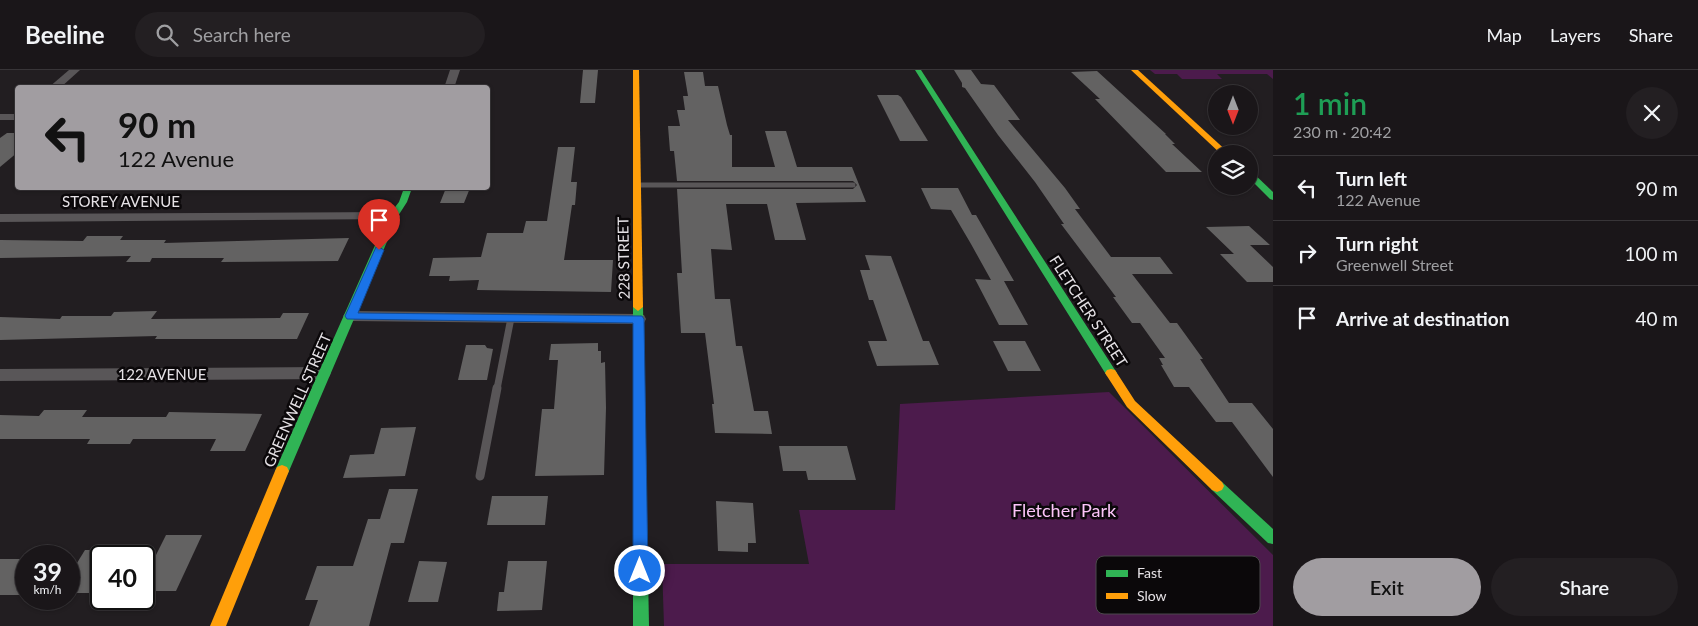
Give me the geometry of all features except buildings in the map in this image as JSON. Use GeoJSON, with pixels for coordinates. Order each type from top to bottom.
{"type":"FeatureCollection","features":[{"type":"Feature","properties":{"kind":"street"},"geometry":{"type":"LineString","coordinates":[[57,85],[76,70]]}},
{"type":"Feature","properties":{"kind":"street"},"geometry":{"type":"LineString","coordinates":[[450,85],[456,70]]}},
{"type":"Feature","properties":{"kind":"street","name":"228 STREET"},"geometry":{"type":"LineString","coordinates":[[636,70],[641,626]]}},
{"type":"Feature","properties":{"kind":"street","name":"FLETCHER STREET"},"geometry":{"type":"LineString","coordinates":[[918,70],[1131,404],[1273,538]]}},
{"type":"Feature","properties":{"kind":"street"},"geometry":{"type":"LineString","coordinates":[[1134,70],[1216,145]]}},
{"type":"Feature","properties":{"kind":"street"},"geometry":{"type":"LineString","coordinates":[[0,117],[15,117]]}},
{"type":"Feature","properties":{"kind":"street"},"geometry":{"type":"LineString","coordinates":[[1258,183],[1273,197]]}},
{"type":"Feature","properties":{"kind":"street","name":"GREENWELL STREET"},"geometry":{"type":"LineString","coordinates":[[218,626],[323,373],[351,316],[393,216],[403,202],[407,190]]}},
{"type":"Feature","properties":{"kind":"street","name":"STOREY AVENUE"},"geometry":{"type":"LineString","coordinates":[[0,218],[393,216]]}},
{"type":"Feature","properties":{"kind":"street"},"geometry":{"type":"LineString","coordinates":[[351,316],[638,319]]}},
{"type":"Feature","properties":{"kind":"street","name":"122 AVENUE"},"geometry":{"type":"LineString","coordinates":[[0,374],[323,373]]}},
{"type":"Feature","properties":{"kind":"lane"},"geometry":{"type":"LineString","coordinates":[[637,185],[853,185]]}},
{"type":"Feature","properties":{"kind":"lane"},"geometry":{"type":"LineString","coordinates":[[480,476],[511,318]]}},
{"type":"Feature","properties":{"kind":"green space"},"geometry":{"type":"Polygon","coordinates":[[[1150,70],[1273,70],[1273,79],[1267,74],[1217,74],[1222,79],[1182,79],[1177,74],[1155,74],[1150,70]]]}},
{"type":"Feature","properties":{"kind":"green space","name":"Fletcher Park"},"geometry":{"type":"Polygon","coordinates":[[[1109,392],[1273,555],[1273,626],[664,626],[662,564],[809,564],[799,510],[895,510],[900,404],[1109,392]]]}},
{"type":"Feature","properties":{"kind":"traffic: fast"},"geometry":{"type":"LineString","coordinates":[[918,70],[1111,373]]}},
{"type":"Feature","properties":{"kind":"traffic: fast"},"geometry":{"type":"LineString","coordinates":[[1258,183],[1273,197]]}},
{"type":"Feature","properties":{"kind":"traffic: fast"},"geometry":{"type":"LineString","coordinates":[[282,471],[393,216],[403,202],[407,190]]}},
{"type":"Feature","properties":{"kind":"traffic: fast"},"geometry":{"type":"LineString","coordinates":[[638,307],[641,626]]}},
{"type":"Feature","properties":{"kind":"traffic: fast"},"geometry":{"type":"LineString","coordinates":[[1217,486],[1273,538]]}},
{"type":"Feature","properties":{"kind":"traffic: slow"},"geometry":{"type":"LineString","coordinates":[[636,70],[638,307]]}},
{"type":"Feature","properties":{"kind":"traffic: slow"},"geometry":{"type":"LineString","coordinates":[[1134,70],[1216,145]]}},
{"type":"Feature","properties":{"kind":"traffic: slow"},"geometry":{"type":"LineString","coordinates":[[1111,373],[1131,404],[1217,486]]}},
{"type":"Feature","properties":{"kind":"traffic: slow"},"geometry":{"type":"LineString","coordinates":[[218,626],[282,471]]}},
{"type":"Feature","properties":{"kind":"route"},"geometry":{"type":"LineString","coordinates":[[379,250],[351,316],[638,319],[640,571]]}}]}
